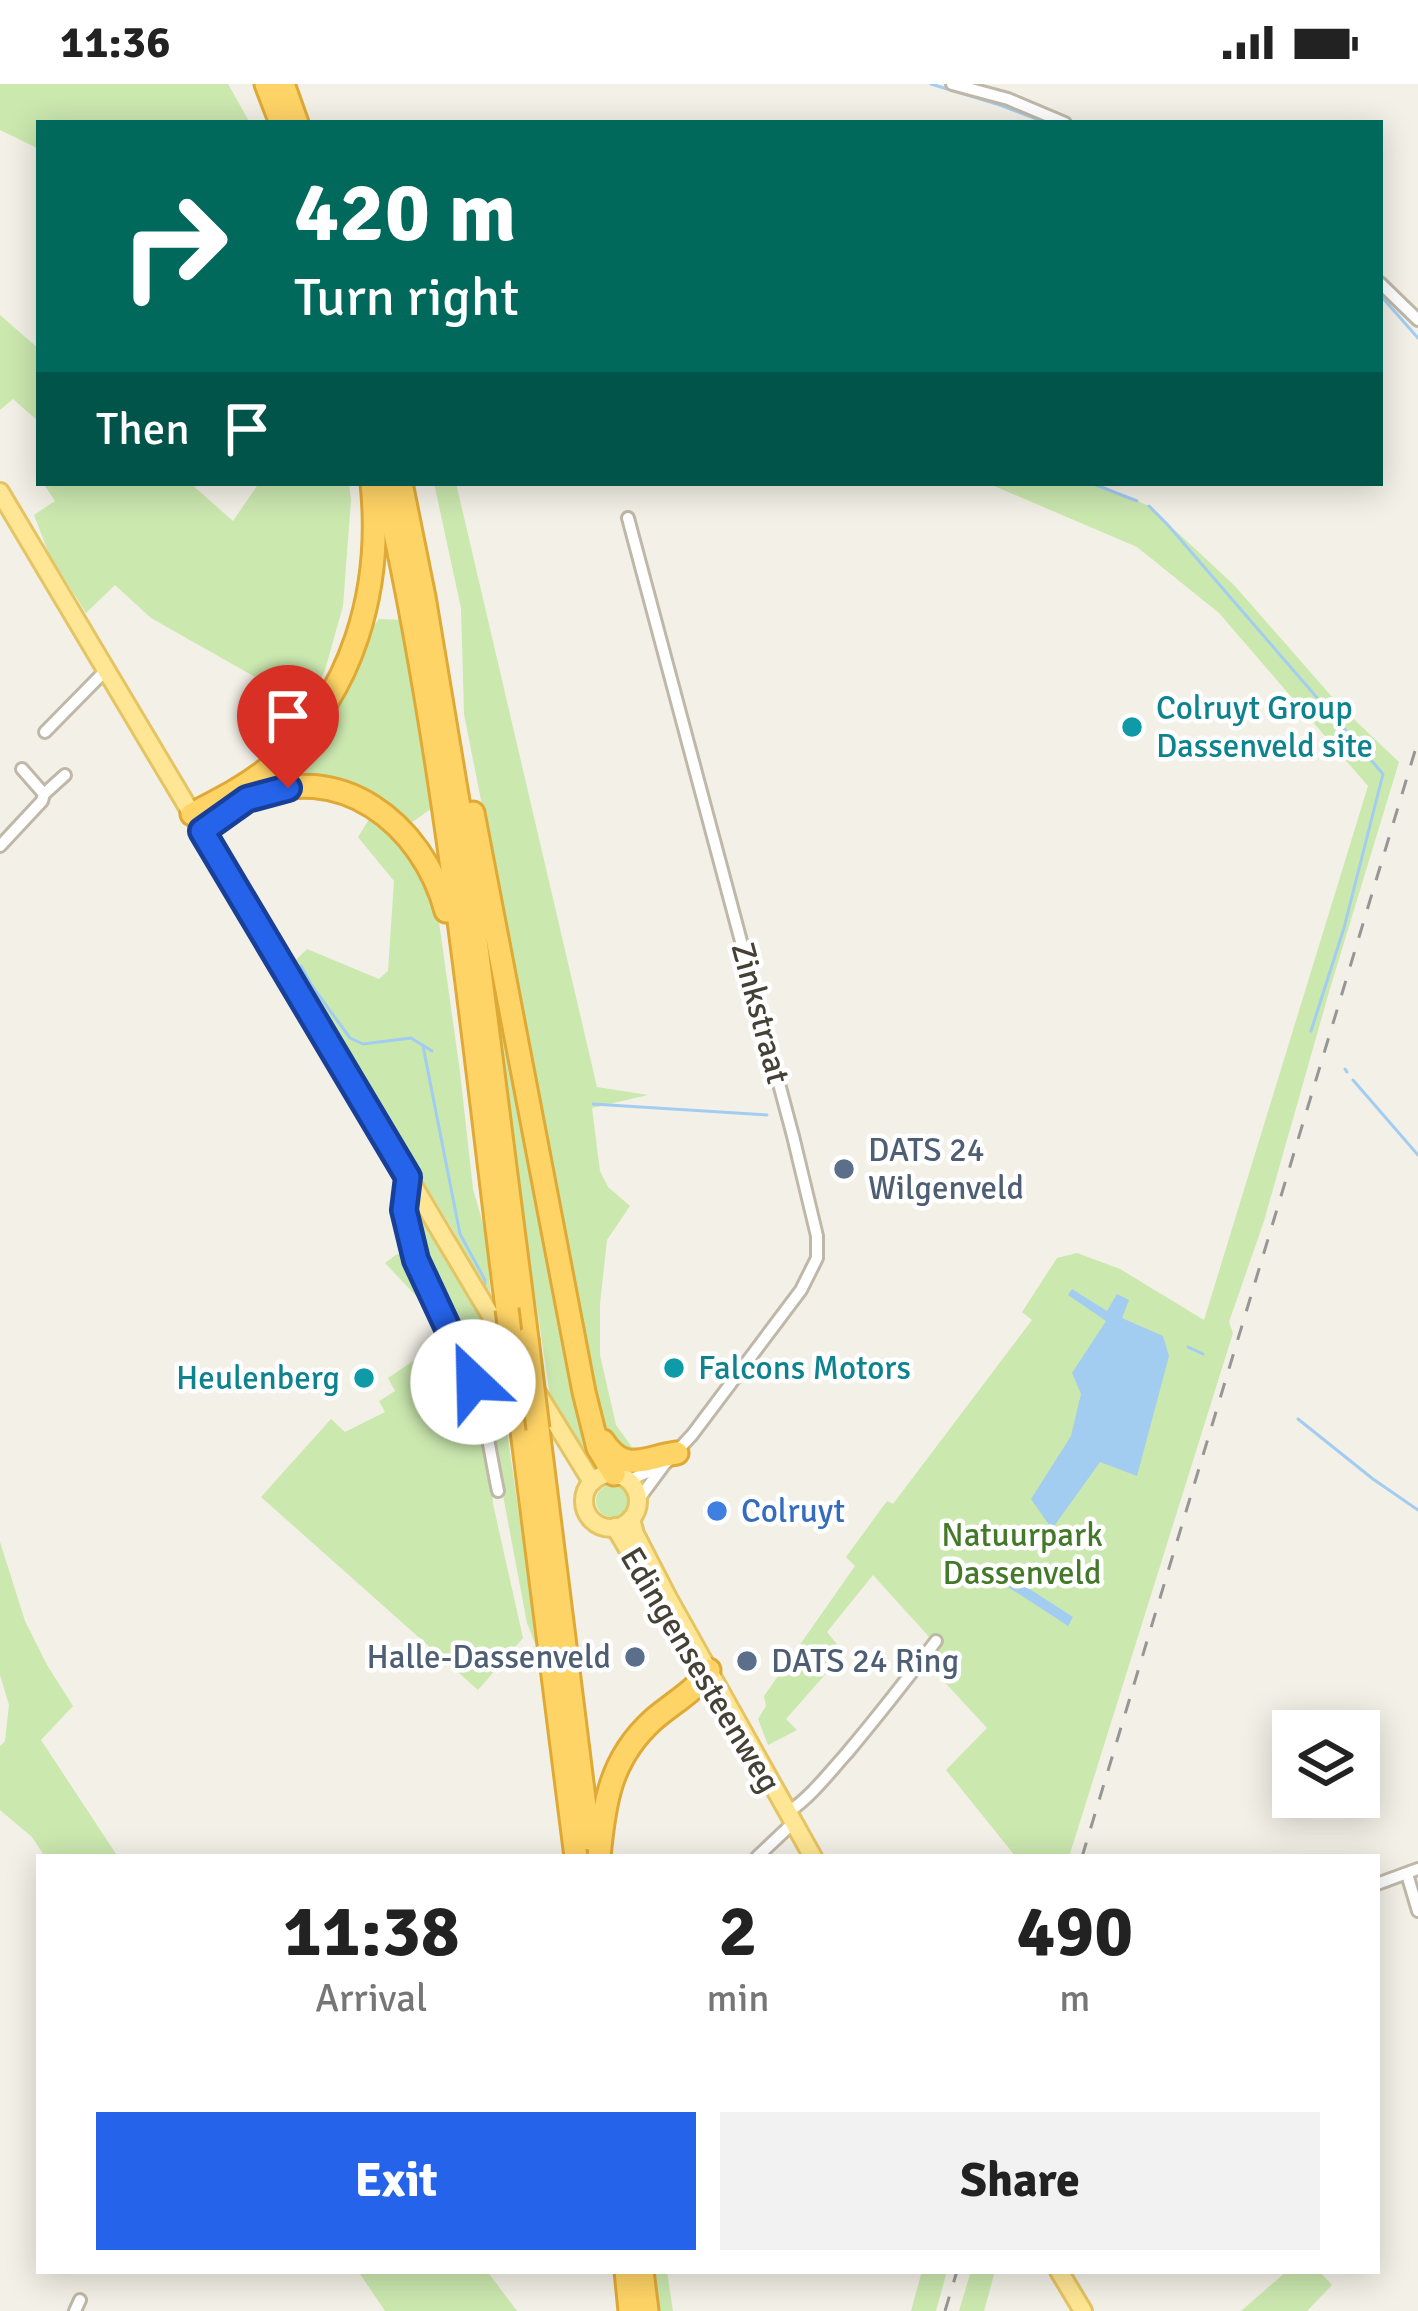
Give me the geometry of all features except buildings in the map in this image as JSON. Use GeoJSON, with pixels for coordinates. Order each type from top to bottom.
{"type":"FeatureCollection","features":[{"type":"Feature","properties":{"kind":"highway"},"geometry":{"type":"LineString","coordinates":[[266,84],[280,120]]}},
{"type":"Feature","properties":{"kind":"highway"},"geometry":{"type":"LineString","coordinates":[[283,84],[296,120]]}},
{"type":"Feature","properties":{"kind":"highway"},"geometry":{"type":"LineString","coordinates":[[197,823],[296,743],[335,690],[359,633],[372,576],[372,486]]}},
{"type":"Feature","properties":{"kind":"highway"},"geometry":{"type":"LineString","coordinates":[[385,486],[428,717],[518,1399],[578,1805],[594,1854]]}},
{"type":"Feature","properties":{"kind":"highway"},"geometry":{"type":"LineString","coordinates":[[402,486],[444,713],[476,935],[538,1429],[578,1805],[576,1854]]}},
{"type":"Feature","properties":{"kind":"highway"},"geometry":{"type":"LineString","coordinates":[[444,713],[458,732],[584,1392],[598,1448],[612,1479]]}},
{"type":"Feature","properties":{"kind":"highway"},"geometry":{"type":"LineString","coordinates":[[197,823],[247,799],[288,788],[329,789],[374,806],[396,822],[432,872],[462,959]]}},
{"type":"Feature","properties":{"kind":"highway"},"geometry":{"type":"LineString","coordinates":[[592,1423],[615,1456],[670,1459]]}},
{"type":"Feature","properties":{"kind":"highway"},"geometry":{"type":"LineString","coordinates":[[596,1854],[611,1783],[633,1741],[652,1721],[700,1696],[708,1681]]}},
{"type":"Feature","properties":{"kind":"highway"},"geometry":{"type":"LineString","coordinates":[[626,2274],[630,2311]]}},
{"type":"Feature","properties":{"kind":"highway"},"geometry":{"type":"LineString","coordinates":[[642,2274],[647,2311]]}},
{"type":"Feature","properties":{"kind":"main road"},"geometry":{"type":"LineString","coordinates":[[0,492],[408,1177],[612,1479],[634,1487],[638,1500],[623,1523],[598,1524],[587,1513],[585,1496],[612,1479]]}},
{"type":"Feature","properties":{"kind":"main road","name":"Edingensesteenweg"},"geometry":{"type":"LineString","coordinates":[[623,1523],[775,1799],[811,1854]]}},
{"type":"Feature","properties":{"kind":"main road"},"geometry":{"type":"LineString","coordinates":[[1061,2274],[1083,2311]]}},
{"type":"Feature","properties":{"kind":"street"},"geometry":{"type":"LineString","coordinates":[[952,84],[1008,99],[1058,120]]}},
{"type":"Feature","properties":{"kind":"street"},"geometry":{"type":"LineString","coordinates":[[1383,286],[1418,320]]}},
{"type":"Feature","properties":{"kind":"street","name":"Zinkstraat"},"geometry":{"type":"LineString","coordinates":[[628,518],[818,1236],[817,1258],[801,1290],[638,1500]]}},
{"type":"Feature","properties":{"kind":"street"},"geometry":{"type":"LineString","coordinates":[[45,732],[106,670]]}},
{"type":"Feature","properties":{"kind":"street"},"geometry":{"type":"LineString","coordinates":[[22,770],[44,794]]}},
{"type":"Feature","properties":{"kind":"street"},"geometry":{"type":"LineString","coordinates":[[0,846],[65,776]]}},
{"type":"Feature","properties":{"kind":"street"},"geometry":{"type":"LineString","coordinates":[[408,1177],[404,1210],[416,1260],[473,1382],[498,1491]]}},
{"type":"Feature","properties":{"kind":"street","name":"Zinkstraat"},"geometry":{"type":"LineString","coordinates":[[612,1479],[670,1459]]}},
{"type":"Feature","properties":{"kind":"street"},"geometry":{"type":"LineString","coordinates":[[760,1854],[896,1695],[936,1641]]}},
{"type":"Feature","properties":{"kind":"street"},"geometry":{"type":"LineString","coordinates":[[1380,1883],[1413,1872],[1418,1911]]}},
{"type":"Feature","properties":{"kind":"green space"},"geometry":{"type":"Polygon","coordinates":[[[0,84],[228,84],[248,120],[36,120],[36,148],[0,130],[0,84]]]}},
{"type":"Feature","properties":{"kind":"green space"},"geometry":{"type":"Polygon","coordinates":[[[0,315],[36,346],[36,419],[13,399],[0,410],[0,315]]]}},
{"type":"Feature","properties":{"kind":"green space"},"geometry":{"type":"Polygon","coordinates":[[[45,486],[193,486],[233,521],[257,486],[349,486],[343,606],[325,670],[308,707],[151,618],[115,585],[86,613],[49,554],[34,515],[55,501],[45,486]]]}},
{"type":"Feature","properties":{"kind":"green space"},"geometry":{"type":"Polygon","coordinates":[[[435,486],[457,486],[597,1087],[648,1095],[592,1108],[600,1171],[608,1187],[630,1206],[607,1240],[600,1304],[600,1355],[616,1425],[632,1447],[638,1448],[624,1455],[601,1427],[547,1173],[534,1069],[464,714],[461,608],[435,486]]]}},
{"type":"Feature","properties":{"kind":"green space","name":"Natuurpark Dassenveld"},"geometry":{"type":"Polygon","coordinates":[[[994,486],[1103,486],[1149,506],[1234,585],[1340,706],[1399,762],[1264,1221],[1229,1322],[1233,1333],[1070,1854],[1014,1854],[946,1770],[987,1728],[925,1661],[931,1639],[873,1575],[827,1632],[844,1653],[786,1719],[797,1730],[768,1745],[758,1719],[766,1706],[764,1696],[855,1566],[846,1557],[887,1501],[893,1504],[1032,1320],[1022,1312],[1057,1258],[1077,1253],[1120,1269],[1204,1320],[1368,786],[1219,613],[1137,547],[994,486]]]}},
{"type":"Feature","properties":{"kind":"green space"},"geometry":{"type":"Polygon","coordinates":[[[379,619],[404,620],[432,808],[411,823],[353,787],[288,780],[284,770],[349,689],[379,619]]]}},
{"type":"Feature","properties":{"kind":"green space"},"geometry":{"type":"Polygon","coordinates":[[[374,818],[392,830],[419,868],[438,915],[473,1189],[486,1234],[491,1301],[453,1230],[291,965],[307,949],[379,979],[388,971],[394,881],[358,837],[374,818]]]}},
{"type":"Feature","properties":{"kind":"green space"},"geometry":{"type":"Polygon","coordinates":[[[472,868],[601,1465],[592,1462],[550,1396],[472,868]]]}},
{"type":"Feature","properties":{"kind":"green space"},"geometry":{"type":"Polygon","coordinates":[[[414,1204],[494,1342],[539,1654],[527,1623],[488,1416],[493,1504],[523,1638],[478,1690],[261,1497],[331,1419],[345,1432],[385,1412],[379,1401],[395,1391],[388,1378],[441,1342],[434,1315],[385,1263],[397,1254],[408,1256],[427,1295],[409,1207],[414,1204]]]}},
{"type":"Feature","properties":{"kind":"green space"},"geometry":{"type":"Polygon","coordinates":[[[612,1485],[624,1489],[628,1501],[624,1513],[612,1517],[600,1513],[596,1501],[600,1489],[612,1485]]]}},
{"type":"Feature","properties":{"kind":"green space"},"geometry":{"type":"Polygon","coordinates":[[[0,1542],[25,1621],[73,1706],[41,1740],[116,1854],[43,1854],[32,1837],[0,1810],[0,1746],[5,1741],[9,1705],[0,1675],[0,1542]]]}},
{"type":"Feature","properties":{"kind":"green space"},"geometry":{"type":"Polygon","coordinates":[[[360,2274],[489,2274],[517,2311],[385,2311],[360,2274]]]}},
{"type":"Feature","properties":{"kind":"green space"},"geometry":{"type":"Polygon","coordinates":[[[652,2274],[667,2274],[673,2311],[657,2311],[652,2274]]]}},
{"type":"Feature","properties":{"kind":"green space"},"geometry":{"type":"Polygon","coordinates":[[[921,2274],[946,2274],[936,2311],[911,2311],[921,2274]]]}},
{"type":"Feature","properties":{"kind":"green space"},"geometry":{"type":"Polygon","coordinates":[[[970,2274],[994,2274],[984,2311],[959,2311],[970,2274]]]}},
{"type":"Feature","properties":{"kind":"green space"},"geometry":{"type":"Polygon","coordinates":[[[1284,2274],[1322,2274],[1332,2285],[1307,2311],[1241,2311],[1284,2274]]]}},
{"type":"Feature","properties":{"kind":"water"},"geometry":{"type":"Polygon","coordinates":[[[1072,1289],[1107,1311],[1117,1294],[1129,1300],[1122,1318],[1163,1336],[1169,1356],[1137,1476],[1100,1462],[1052,1529],[1031,1499],[1071,1436],[1081,1394],[1072,1373],[1106,1321],[1068,1295],[1072,1289]]]}},
{"type":"Feature","properties":{"kind":"water"},"geometry":{"type":"Polygon","coordinates":[[[1003,1572],[1073,1617],[1068,1626],[999,1581],[1003,1572]]]}},
{"type":"Feature","properties":{"kind":"waterway"},"geometry":{"type":"LineString","coordinates":[[931,84],[1039,120]]}},
{"type":"Feature","properties":{"kind":"waterway"},"geometry":{"type":"LineString","coordinates":[[1383,298],[1418,338]]}},
{"type":"Feature","properties":{"kind":"waterway"},"geometry":{"type":"LineString","coordinates":[[1099,486],[1137,501]]}},
{"type":"Feature","properties":{"kind":"waterway"},"geometry":{"type":"LineString","coordinates":[[1149,506],[1383,774],[1344,928],[1311,1031]]}},
{"type":"Feature","properties":{"kind":"waterway"},"geometry":{"type":"LineString","coordinates":[[301,966],[350,1038],[363,1044],[411,1038],[432,1051]]}},
{"type":"Feature","properties":{"kind":"waterway"},"geometry":{"type":"LineString","coordinates":[[423,1046],[460,1234],[485,1280],[484,1288]]}},
{"type":"Feature","properties":{"kind":"waterway"},"geometry":{"type":"LineString","coordinates":[[1353,1080],[1418,1155]]}},
{"type":"Feature","properties":{"kind":"waterway"},"geometry":{"type":"LineString","coordinates":[[593,1104],[767,1115]]}},
{"type":"Feature","properties":{"kind":"waterway"},"geometry":{"type":"LineString","coordinates":[[481,1377],[489,1341],[482,1315]]}},
{"type":"Feature","properties":{"kind":"waterway"},"geometry":{"type":"LineString","coordinates":[[1188,1347],[1203,1354]]}},
{"type":"Feature","properties":{"kind":"waterway"},"geometry":{"type":"LineString","coordinates":[[1298,1419],[1418,1510]]}},
{"type":"Feature","properties":{"kind":"railway"},"geometry":{"type":"LineString","coordinates":[[1083,1854],[1418,741]]}},
{"type":"Feature","properties":{"kind":"railway"},"geometry":{"type":"LineString","coordinates":[[945,2311],[956,2274]]}},
{"type":"Feature","properties":{"kind":"place","name":"Colruyt Group Dassenveld site"},"geometry":{"type":"Point","coordinates":[1132,727]}},
{"type":"Feature","properties":{"kind":"place","name":"DATS 24 Wilgenveld"},"geometry":{"type":"Point","coordinates":[844,1169]}},
{"type":"Feature","properties":{"kind":"place","name":"Falcons Motors"},"geometry":{"type":"Point","coordinates":[674,1368]}},
{"type":"Feature","properties":{"kind":"place","name":"Heulenberg"},"geometry":{"type":"Point","coordinates":[364,1378]}},
{"type":"Feature","properties":{"kind":"place","name":"Colruyt"},"geometry":{"type":"Point","coordinates":[717,1511]}},
{"type":"Feature","properties":{"kind":"place","name":"Halle-Dassenveld"},"geometry":{"type":"Point","coordinates":[635,1657]}},
{"type":"Feature","properties":{"kind":"place","name":"DATS 24 Ring"},"geometry":{"type":"Point","coordinates":[747,1661]}},
{"type":"Feature","properties":{"kind":"route"},"geometry":{"type":"LineString","coordinates":[[288,788],[247,799],[202,831],[408,1177],[404,1210],[416,1260],[473,1382]]}}]}
